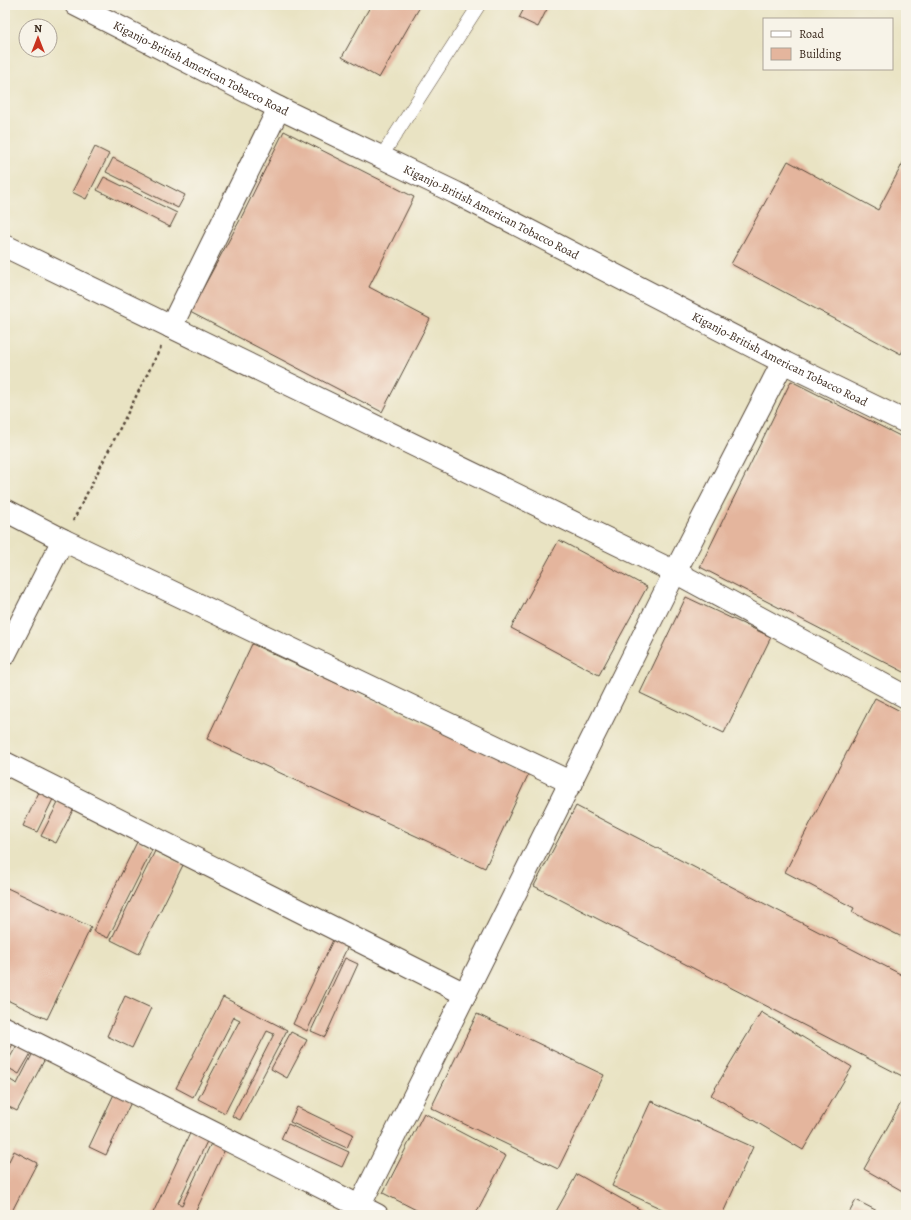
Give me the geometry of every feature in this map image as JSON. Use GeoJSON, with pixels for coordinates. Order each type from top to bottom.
{"type":"FeatureCollection","features":[{"type":"Feature","properties":{"kind":"street","name":"Kiganjo-British American Tobacco Road"},"geometry":{"type":"LineString","coordinates":[[76,5],[279,108],[456,193],[783,362],[906,422]]}},
{"type":"Feature","properties":{"kind":"street"},"geometry":{"type":"LineString","coordinates":[[171,327],[279,108]]}},
{"type":"Feature","properties":{"kind":"street"},"geometry":{"type":"LineString","coordinates":[[5,246],[675,572],[906,697]]}},
{"type":"Feature","properties":{"kind":"street"},"geometry":{"type":"LineString","coordinates":[[5,1028],[364,1212],[465,994],[572,783],[675,572],[783,362]]}},
{"type":"Feature","properties":{"kind":"street"},"geometry":{"type":"LineString","coordinates":[[5,510],[63,540],[572,783]]}},
{"type":"Feature","properties":{"kind":"street"},"geometry":{"type":"LineString","coordinates":[[5,654],[63,540]]}},
{"type":"Feature","properties":{"kind":"street"},"geometry":{"type":"LineString","coordinates":[[5,763],[465,994]]}},
{"type":"Feature","properties":{"kind":"lane"},"geometry":{"type":"LineString","coordinates":[[381,157],[479,5]]}},
{"type":"Feature","properties":{"kind":"path"},"geometry":{"type":"LineString","coordinates":[[63,540],[171,327]]}},
{"type":"Feature","properties":{"kind":"building"},"geometry":{"type":"Polygon","coordinates":[[[371,5],[421,5],[379,78],[342,57],[371,5]]]}},
{"type":"Feature","properties":{"kind":"building"},"geometry":{"type":"Polygon","coordinates":[[[526,5],[549,5],[538,27],[519,18],[526,5]]]}},
{"type":"Feature","properties":{"kind":"building"},"geometry":{"type":"Polygon","coordinates":[[[284,131],[414,197],[369,287],[430,319],[382,412],[190,312],[240,220],[284,131]]]}},
{"type":"Feature","properties":{"kind":"building"},"geometry":{"type":"Polygon","coordinates":[[[95,147],[109,154],[86,199],[72,192],[95,147]]]}},
{"type":"Feature","properties":{"kind":"building"},"geometry":{"type":"Polygon","coordinates":[[[906,157],[906,344],[901,354],[731,264],[788,161],[878,210],[906,157]]]}},
{"type":"Feature","properties":{"kind":"building"},"geometry":{"type":"Polygon","coordinates":[[[113,158],[185,195],[178,208],[106,172],[113,158]]]}},
{"type":"Feature","properties":{"kind":"building"},"geometry":{"type":"Polygon","coordinates":[[[104,177],[177,213],[170,227],[97,190],[104,177]]]}},
{"type":"Feature","properties":{"kind":"building"},"geometry":{"type":"Polygon","coordinates":[[[791,381],[906,439],[906,673],[700,567],[791,381]]]}},
{"type":"Feature","properties":{"kind":"building"},"geometry":{"type":"Polygon","coordinates":[[[559,540],[647,587],[599,675],[511,628],[559,540]]]}},
{"type":"Feature","properties":{"kind":"building"},"geometry":{"type":"Polygon","coordinates":[[[686,597],[771,637],[724,733],[640,693],[686,597]]]}},
{"type":"Feature","properties":{"kind":"building"},"geometry":{"type":"Polygon","coordinates":[[[252,644],[529,773],[485,868],[207,739],[252,644]]]}},
{"type":"Feature","properties":{"kind":"building"},"geometry":{"type":"Polygon","coordinates":[[[875,698],[906,714],[906,939],[852,912],[854,908],[785,872],[875,698]]]}},
{"type":"Feature","properties":{"kind":"building"},"geometry":{"type":"Polygon","coordinates":[[[40,790],[54,797],[37,832],[23,826],[40,790]]]}},
{"type":"Feature","properties":{"kind":"building"},"geometry":{"type":"Polygon","coordinates":[[[59,801],[74,808],[56,843],[41,836],[59,801]]]}},
{"type":"Feature","properties":{"kind":"building"},"geometry":{"type":"Polygon","coordinates":[[[576,806],[906,977],[906,1078],[534,886],[576,806]]]}},
{"type":"Feature","properties":{"kind":"building"},"geometry":{"type":"Polygon","coordinates":[[[138,840],[153,848],[108,938],[93,931],[138,840]]]}},
{"type":"Feature","properties":{"kind":"building"},"geometry":{"type":"Polygon","coordinates":[[[155,851],[183,865],[139,954],[111,940],[155,851]]]}},
{"type":"Feature","properties":{"kind":"building"},"geometry":{"type":"Polygon","coordinates":[[[5,887],[91,927],[47,1019],[5,999],[5,887]]]}},
{"type":"Feature","properties":{"kind":"building"},"geometry":{"type":"Polygon","coordinates":[[[333,940],[348,946],[307,1031],[293,1024],[333,940]]]}},
{"type":"Feature","properties":{"kind":"building"},"geometry":{"type":"Polygon","coordinates":[[[345,958],[358,964],[325,1037],[311,1031],[345,958]]]}},
{"type":"Feature","properties":{"kind":"building"},"geometry":{"type":"Polygon","coordinates":[[[125,996],[151,1008],[132,1048],[107,1036],[125,996]]]}},
{"type":"Feature","properties":{"kind":"building"},"geometry":{"type":"Polygon","coordinates":[[[223,997],[287,1030],[240,1120],[232,1116],[274,1034],[267,1031],[225,1113],[198,1099],[240,1020],[234,1017],[193,1097],[176,1088],[223,997]]]}},
{"type":"Feature","properties":{"kind":"building"},"geometry":{"type":"Polygon","coordinates":[[[761,1012],[852,1067],[803,1150],[711,1095],[761,1012]]]}},
{"type":"Feature","properties":{"kind":"building"},"geometry":{"type":"Polygon","coordinates":[[[477,1014],[604,1075],[558,1169],[431,1108],[477,1014]]]}},
{"type":"Feature","properties":{"kind":"building"},"geometry":{"type":"Polygon","coordinates":[[[5,1032],[16,1038],[5,1059],[5,1032]]]}},
{"type":"Feature","properties":{"kind":"building"},"geometry":{"type":"Polygon","coordinates":[[[291,1032],[307,1040],[287,1078],[271,1069],[291,1032]]]}},
{"type":"Feature","properties":{"kind":"building"},"geometry":{"type":"Polygon","coordinates":[[[20,1040],[34,1048],[19,1074],[5,1066],[20,1040]]]}},
{"type":"Feature","properties":{"kind":"building"},"geometry":{"type":"Polygon","coordinates":[[[34,1051],[46,1057],[17,1111],[5,1105],[5,1081],[7,1078],[17,1084],[34,1051]]]}},
{"type":"Feature","properties":{"kind":"building"},"geometry":{"type":"Polygon","coordinates":[[[115,1092],[132,1100],[106,1155],[89,1147],[115,1092]]]}},
{"type":"Feature","properties":{"kind":"building"},"geometry":{"type":"Polygon","coordinates":[[[906,1094],[906,1193],[864,1169],[906,1094]]]}},
{"type":"Feature","properties":{"kind":"building"},"geometry":{"type":"Polygon","coordinates":[[[651,1101],[753,1147],[722,1215],[675,1215],[612,1186],[651,1101]]]}},
{"type":"Feature","properties":{"kind":"building"},"geometry":{"type":"Polygon","coordinates":[[[297,1107],[353,1134],[347,1148],[290,1122],[297,1107]]]}},
{"type":"Feature","properties":{"kind":"building"},"geometry":{"type":"Polygon","coordinates":[[[424,1113],[506,1156],[475,1215],[426,1215],[383,1193],[424,1113]]]}},
{"type":"Feature","properties":{"kind":"building"},"geometry":{"type":"Polygon","coordinates":[[[288,1124],[349,1152],[342,1167],[281,1139],[288,1124]]]}},
{"type":"Feature","properties":{"kind":"building"},"geometry":{"type":"Polygon","coordinates":[[[192,1129],[209,1137],[178,1203],[182,1205],[213,1139],[227,1145],[194,1215],[152,1215],[192,1129]]]}},
{"type":"Feature","properties":{"kind":"building"},"geometry":{"type":"Polygon","coordinates":[[[14,1151],[37,1163],[10,1215],[5,1215],[5,1169],[14,1151]]]}},
{"type":"Feature","properties":{"kind":"building"},"geometry":{"type":"Polygon","coordinates":[[[577,1174],[650,1215],[554,1215],[577,1174]]]}},
{"type":"Feature","properties":{"kind":"building"},"geometry":{"type":"Polygon","coordinates":[[[856,1200],[885,1215],[848,1215],[856,1200]]]}}]}
